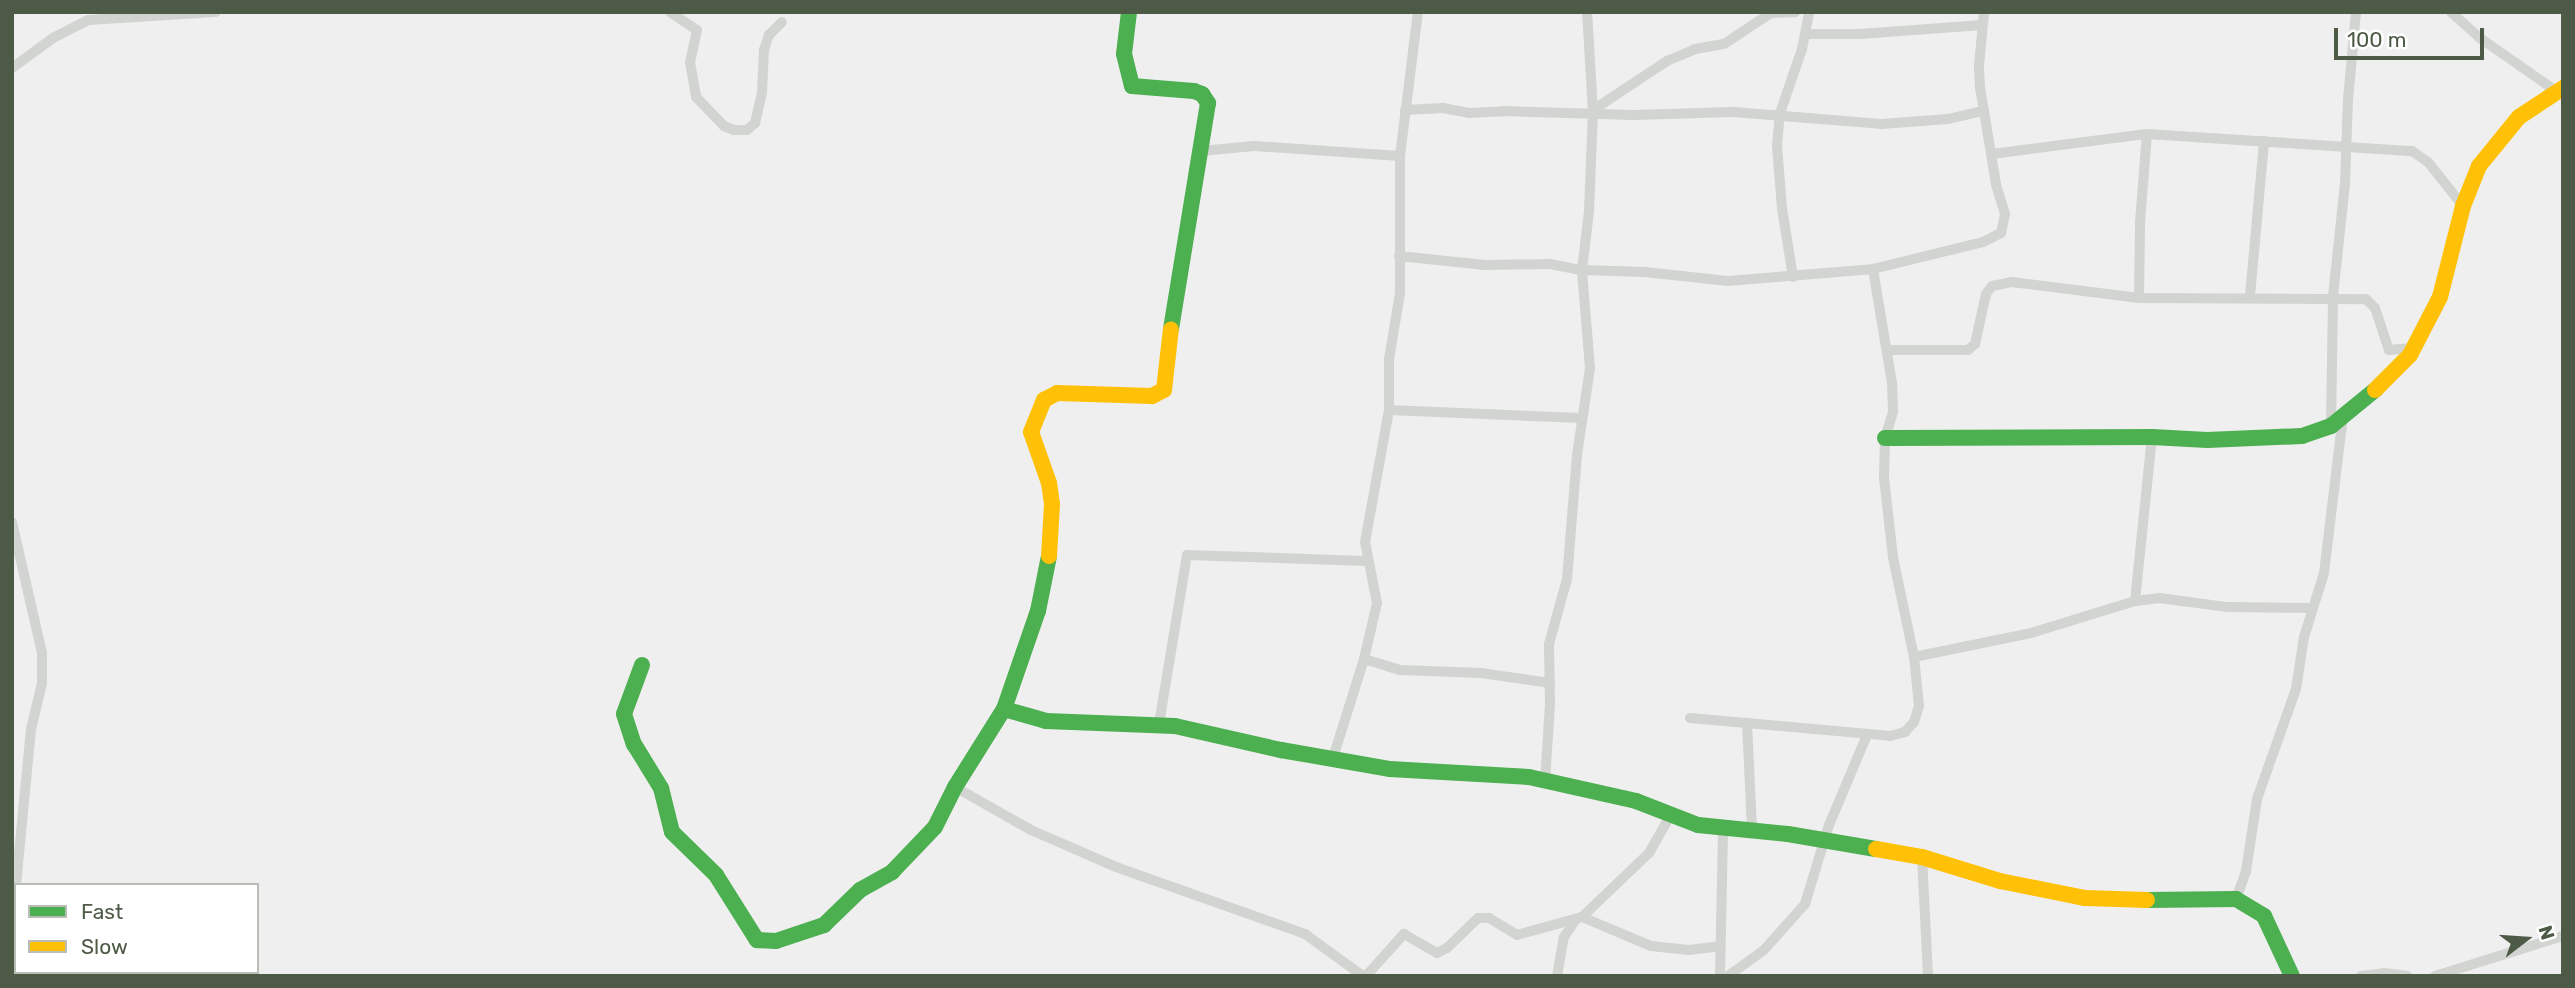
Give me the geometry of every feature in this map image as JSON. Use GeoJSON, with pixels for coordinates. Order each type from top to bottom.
{"type":"FeatureCollection","features":[{"type":"Feature","properties":{"kind":"street"},"geometry":{"type":"LineString","coordinates":[[12,68],[87,16],[216,12]]}},
{"type":"Feature","properties":{"kind":"street"},"geometry":{"type":"LineString","coordinates":[[670,12],[697,30],[690,62],[696,97],[724,126],[734,130],[747,130],[755,123],[763,85],[764,50],[769,35],[782,22]]}},
{"type":"Feature","properties":{"kind":"street"},"geometry":{"type":"LineString","coordinates":[[642,665],[624,714],[634,744],[661,788],[672,832],[716,875],[757,940],[776,941],[824,925],[860,890],[892,872],[935,827],[955,787],[1004,709],[1038,611],[1048,563],[1051,492],[1032,441],[1034,424],[1044,400],[1051,394],[1152,396],[1164,390],[1173,308],[1208,110],[1202,94],[1195,91],[1136,88],[1128,80],[1124,54],[1129,12]]}},
{"type":"Feature","properties":{"kind":"street"},"geometry":{"type":"LineString","coordinates":[[1333,758],[1364,659],[1377,597],[1366,561],[1366,523],[1389,410],[1389,359],[1400,293],[1400,156],[1418,12]]}},
{"type":"Feature","properties":{"kind":"street"},"geometry":{"type":"LineString","coordinates":[[1545,780],[1550,682],[1549,644],[1567,579],[1590,358],[1582,270],[1589,211],[1593,111],[1587,12]]}},
{"type":"Feature","properties":{"kind":"street"},"geometry":{"type":"LineString","coordinates":[[1593,111],[1646,74],[1683,53],[1724,44],[1771,13],[1795,12]]}},
{"type":"Feature","properties":{"kind":"street"},"geometry":{"type":"LineString","coordinates":[[1793,276],[1779,177],[1780,114],[1805,34],[1809,12]]}},
{"type":"Feature","properties":{"kind":"street"},"geometry":{"type":"LineString","coordinates":[[1399,256],[1485,265],[1550,264],[1582,270],[1645,272],[1728,281],[1873,269],[1983,242],[2001,233],[2005,209],[1996,184],[1979,66],[1984,12]]}},
{"type":"Feature","properties":{"kind":"street"},"geometry":{"type":"LineString","coordinates":[[2331,426],[2333,296],[2348,146],[2348,100],[2356,12]]}},
{"type":"Feature","properties":{"kind":"street"},"geometry":{"type":"LineString","coordinates":[[1885,438],[2152,437],[2207,440],[2288,437],[2316,433],[2331,426],[2390,378],[2413,348],[2440,297],[2463,206],[2479,166],[2529,108],[2559,90],[2480,38],[2452,12]]}},
{"type":"Feature","properties":{"kind":"street"},"geometry":{"type":"LineString","coordinates":[[1805,34],[1860,34],[1982,25]]}},
{"type":"Feature","properties":{"kind":"street"},"geometry":{"type":"LineString","coordinates":[[1405,110],[1443,108],[1469,113],[1593,111],[1633,115],[1780,114],[1840,122],[1900,124],[1948,119],[1984,111]]}},
{"type":"Feature","properties":{"kind":"street"},"geometry":{"type":"LineString","coordinates":[[1992,154],[2147,134],[2417,151],[2463,206]]}},
{"type":"Feature","properties":{"kind":"street"},"geometry":{"type":"LineString","coordinates":[[2139,298],[2140,222],[2147,134]]}},
{"type":"Feature","properties":{"kind":"street"},"geometry":{"type":"LineString","coordinates":[[2250,296],[2264,141]]}},
{"type":"Feature","properties":{"kind":"street"},"geometry":{"type":"LineString","coordinates":[[1202,151],[1254,146],[1400,156]]}},
{"type":"Feature","properties":{"kind":"street"},"geometry":{"type":"LineString","coordinates":[[1690,718],[1897,736],[1914,722],[1919,706],[1914,657],[1893,557],[1884,478],[1885,438],[1894,400],[1873,269]]}},
{"type":"Feature","properties":{"kind":"street"},"geometry":{"type":"LineString","coordinates":[[1888,350],[1968,350],[1975,344],[1986,294],[1992,286],[2001,282],[2139,298],[2333,296],[2365,299],[2371,302],[2385,346],[2395,352],[2413,348]]}},
{"type":"Feature","properties":{"kind":"street"},"geometry":{"type":"LineString","coordinates":[[1389,410],[1582,418]]}},
{"type":"Feature","properties":{"kind":"street"},"geometry":{"type":"LineString","coordinates":[[2236,899],[2246,871],[2257,799],[2296,689],[2304,637],[2329,545],[2343,415]]}},
{"type":"Feature","properties":{"kind":"street"},"geometry":{"type":"LineString","coordinates":[[2135,601],[2152,437]]}},
{"type":"Feature","properties":{"kind":"street"},"geometry":{"type":"LineString","coordinates":[[12,522],[42,653],[42,683],[31,729],[16,883]]}},
{"type":"Feature","properties":{"kind":"street"},"geometry":{"type":"LineString","coordinates":[[1159,724],[1187,555],[1366,561]]}},
{"type":"Feature","properties":{"kind":"street"},"geometry":{"type":"LineString","coordinates":[[1914,657],[2031,633],[2135,601],[2161,598],[2227,607],[2312,608]]}},
{"type":"Feature","properties":{"kind":"street"},"geometry":{"type":"LineString","coordinates":[[1364,659],[1400,670],[1481,673],[1550,682]]}},
{"type":"Feature","properties":{"kind":"street"},"geometry":{"type":"LineString","coordinates":[[1004,709],[1046,721],[1159,724],[1390,769],[1495,773],[1545,780],[1636,801],[1670,816],[1723,829],[1752,831],[1923,858],[2000,881],[2085,898],[2107,901],[2236,899],[2264,916],[2292,976]]}},
{"type":"Feature","properties":{"kind":"street"},"geometry":{"type":"LineString","coordinates":[[1747,723],[1752,831]]}},
{"type":"Feature","properties":{"kind":"street"},"geometry":{"type":"LineString","coordinates":[[1728,976],[1764,950],[1797,916],[1810,892],[1823,842],[1867,735]]}},
{"type":"Feature","properties":{"kind":"street"},"geometry":{"type":"LineString","coordinates":[[955,787],[1031,830],[1104,862],[1305,934],[1365,976],[1404,934],[1437,953],[1447,948],[1478,918],[1489,918],[1517,935],[1579,918],[1651,946],[1689,950],[1720,946]]}},
{"type":"Feature","properties":{"kind":"street"},"geometry":{"type":"LineString","coordinates":[[1557,976],[1564,937],[1579,918],[1649,853],[1670,816]]}},
{"type":"Feature","properties":{"kind":"street"},"geometry":{"type":"LineString","coordinates":[[1720,976],[1723,829]]}},
{"type":"Feature","properties":{"kind":"street"},"geometry":{"type":"LineString","coordinates":[[1923,858],[1928,976]]}},
{"type":"Feature","properties":{"kind":"street"},"geometry":{"type":"LineString","coordinates":[[2435,976],[2563,936]]}},
{"type":"Feature","properties":{"kind":"street"},"geometry":{"type":"LineString","coordinates":[[2361,976],[2384,973],[2407,976]]}},
{"type":"Feature","properties":{"kind":"traffic: fast"},"geometry":{"type":"LineString","coordinates":[[1129,12],[1124,54],[1132,86],[1194,91],[1202,94],[1208,103],[1171,329]]}},
{"type":"Feature","properties":{"kind":"traffic: fast"},"geometry":{"type":"LineString","coordinates":[[1885,438],[2152,437],[2207,440],[2302,436],[2331,426],[2375,390]]}},
{"type":"Feature","properties":{"kind":"traffic: fast"},"geometry":{"type":"LineString","coordinates":[[642,665],[624,714],[634,744],[661,788],[672,832],[716,875],[757,940],[776,941],[824,925],[860,890],[892,872],[935,827],[955,787],[1004,709],[1038,611],[1049,556]]}},
{"type":"Feature","properties":{"kind":"traffic: fast"},"geometry":{"type":"LineString","coordinates":[[1004,709],[1046,721],[1175,726],[1281,750],[1390,769],[1529,777],[1636,801],[1698,825],[1788,834],[1876,849]]}},
{"type":"Feature","properties":{"kind":"traffic: fast"},"geometry":{"type":"LineString","coordinates":[[2147,900],[2236,899],[2264,916],[2292,976]]}},
{"type":"Feature","properties":{"kind":"traffic: slow"},"geometry":{"type":"LineString","coordinates":[[2375,390],[2410,355],[2440,297],[2463,206],[2479,166],[2519,117],[2563,88]]}},
{"type":"Feature","properties":{"kind":"traffic: slow"},"geometry":{"type":"LineString","coordinates":[[1049,556],[1052,504],[1049,483],[1031,432],[1044,400],[1057,393],[1152,396],[1164,390],[1171,329]]}},
{"type":"Feature","properties":{"kind":"traffic: slow"},"geometry":{"type":"LineString","coordinates":[[1876,849],[1922,857],[2000,881],[2085,898],[2147,900]]}}]}
